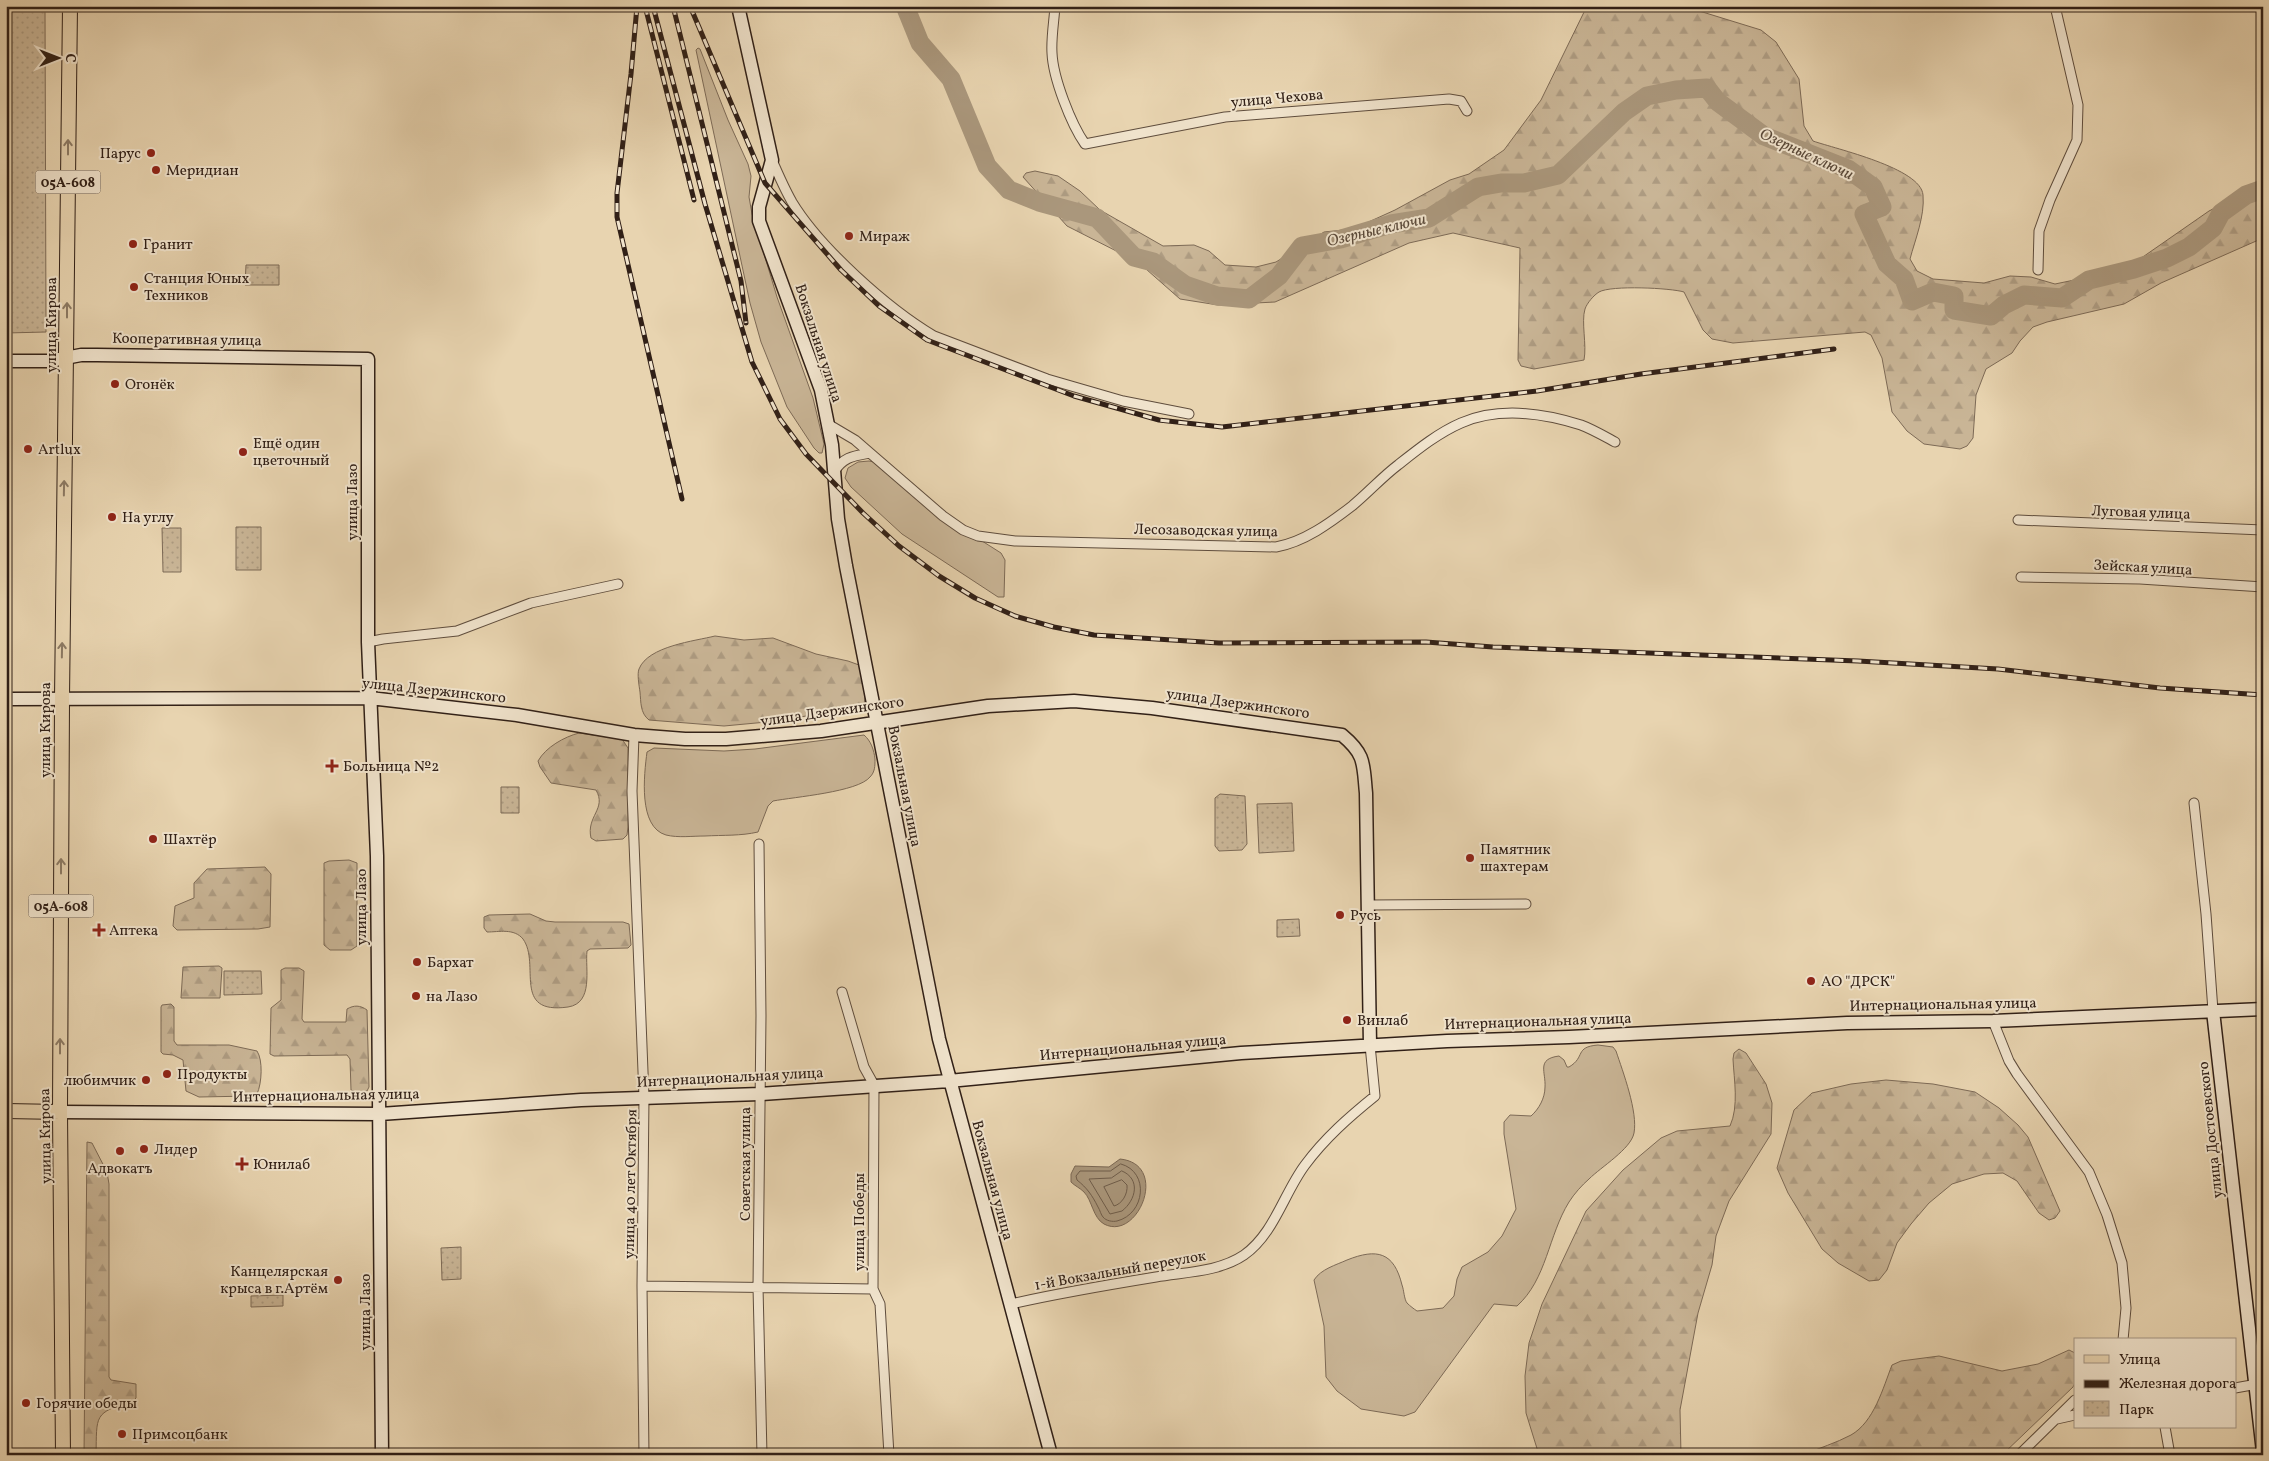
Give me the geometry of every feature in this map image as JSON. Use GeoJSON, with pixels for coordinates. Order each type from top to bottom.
{"type":"FeatureCollection","features":[{"type":"Feature","properties":{"kind":"main road","name":"улица Кирова"},"geometry":{"type":"LineString","coordinates":[[63,1455],[60,1112],[62,699],[70,6]]}},
{"type":"Feature","properties":{"kind":"main road","name":"Вокзальная улица"},"geometry":{"type":"LineString","coordinates":[[738,6],[772,160],[759,207],[759,221],[818,381],[828,424],[838,520],[876,723],[949,1081],[1051,1455]]}},
{"type":"Feature","properties":{"kind":"main road","name":"Кооперативная улица"},"geometry":{"type":"LineString","coordinates":[[6,361],[49,361],[81,355],[368,359]]}},
{"type":"Feature","properties":{"kind":"main road","name":"улица Лазо"},"geometry":{"type":"LineString","coordinates":[[368,359],[368,642],[376,802],[382,1455]]}},
{"type":"Feature","properties":{"kind":"main road","name":"улица Дзержинского"},"geometry":{"type":"LineString","coordinates":[[6,699],[370,698],[517,715],[634,735],[685,739],[747,739],[876,723],[988,706],[1074,701],[1152,708],[1342,735],[1357,747],[1364,764],[1369,905],[1370,1045]]}},
{"type":"Feature","properties":{"kind":"main road","name":"Интернациональная улица"},"geometry":{"type":"LineString","coordinates":[[6,1111],[380,1114],[644,1097],[760,1094],[949,1081],[1241,1053],[1370,1045],[1847,1023],[1994,1021],[2263,1009]]}},
{"type":"Feature","properties":{"kind":"main road","name":"улица Достоевского"},"geometry":{"type":"LineString","coordinates":[[2213,1011],[2259,1383],[2263,1452]]}},
{"type":"Feature","properties":{"kind":"street","name":"улица Чехова"},"geometry":{"type":"LineString","coordinates":[[1055,6],[1052,47],[1054,65],[1070,121],[1085,144],[1234,116],[1449,99],[1462,101],[1467,110]]}},
{"type":"Feature","properties":{"kind":"street"},"geometry":{"type":"LineString","coordinates":[[2038,270],[2039,231],[2050,200],[2077,140],[2079,121],[2078,105],[2055,6]]}},
{"type":"Feature","properties":{"kind":"street"},"geometry":{"type":"LineString","coordinates":[[772,160],[792,202],[821,241],[879,296],[934,336],[1047,379],[1123,401],[1189,414]]}},
{"type":"Feature","properties":{"kind":"street","name":"Лесозаводская улица"},"geometry":{"type":"LineString","coordinates":[[828,424],[849,436],[943,516],[963,530],[978,536],[1015,540],[1276,547],[1288,545],[1330,524],[1396,466],[1436,437],[1462,423],[1483,417],[1524,413],[1581,425],[1615,442]]}},
{"type":"Feature","properties":{"kind":"street"},"geometry":{"type":"LineString","coordinates":[[834,473],[839,464],[849,456],[870,453]]}},
{"type":"Feature","properties":{"kind":"street","name":"Луговая улица"},"geometry":{"type":"LineString","coordinates":[[2018,520],[2263,530]]}},
{"type":"Feature","properties":{"kind":"street","name":"Зейская улица"},"geometry":{"type":"LineString","coordinates":[[2021,577],[2140,579],[2263,587]]}},
{"type":"Feature","properties":{"kind":"street"},"geometry":{"type":"LineString","coordinates":[[368,642],[383,638],[457,631],[531,603],[618,584]]}},
{"type":"Feature","properties":{"kind":"street","name":"улица 40 лет Октября"},"geometry":{"type":"LineString","coordinates":[[634,735],[632,791],[644,1097],[642,1286],[644,1455]]}},
{"type":"Feature","properties":{"kind":"street","name":"улица Достоевского"},"geometry":{"type":"LineString","coordinates":[[2194,803],[2206,914],[2213,1011]]}},
{"type":"Feature","properties":{"kind":"street","name":"Советская улица"},"geometry":{"type":"LineString","coordinates":[[759,844],[760,1094],[758,1287],[762,1455]]}},
{"type":"Feature","properties":{"kind":"street"},"geometry":{"type":"LineString","coordinates":[[1369,905],[1526,904]]}},
{"type":"Feature","properties":{"kind":"street","name":"улица Победы"},"geometry":{"type":"LineString","coordinates":[[842,992],[864,1067],[874,1085],[873,1289],[880,1304],[889,1455]]}},
{"type":"Feature","properties":{"kind":"street"},"geometry":{"type":"LineString","coordinates":[[1994,1021],[2016,1074],[2094,1181],[2122,1263],[2126,1308],[2123,1338]]}},
{"type":"Feature","properties":{"kind":"street","name":"1-й Вокзальный переулок"},"geometry":{"type":"LineString","coordinates":[[1010,1304],[1133,1280],[1203,1271],[1243,1255],[1262,1236],[1304,1166],[1334,1130],[1375,1096],[1370,1045]]}},
{"type":"Feature","properties":{"kind":"street"},"geometry":{"type":"LineString","coordinates":[[642,1286],[873,1289]]}},
{"type":"Feature","properties":{"kind":"street"},"geometry":{"type":"LineString","coordinates":[[2236,1388],[2259,1383]]}},
{"type":"Feature","properties":{"kind":"street"},"geometry":{"type":"LineString","coordinates":[[2019,1455],[2074,1401]]}},
{"type":"Feature","properties":{"kind":"street"},"geometry":{"type":"LineString","coordinates":[[2057,1419],[2074,1415]]}},
{"type":"Feature","properties":{"kind":"street"},"geometry":{"type":"LineString","coordinates":[[2166,1428],[2170,1455]]}},
{"type":"Feature","properties":{"kind":"green space"},"geometry":{"type":"Polygon","coordinates":[[[6,6],[45,6],[46,332],[6,333],[6,6]]]}},
{"type":"Feature","properties":{"kind":"green space"},"geometry":{"type":"Polygon","coordinates":[[[1587,6],[1683,6],[1761,30],[1776,42],[1799,79],[1804,126],[1813,141],[1857,154],[1893,168],[1908,176],[1919,185],[1923,195],[1923,211],[1910,259],[1917,271],[1933,279],[1984,283],[2010,276],[2031,277],[2055,284],[2084,278],[2137,261],[2209,211],[2263,183],[2263,238],[2161,283],[2124,304],[2033,327],[2012,353],[1986,369],[1976,395],[1973,438],[1967,446],[1960,449],[1924,444],[1907,431],[1892,412],[1882,358],[1871,335],[1865,332],[1733,343],[1712,339],[1703,330],[1684,292],[1655,288],[1616,288],[1599,292],[1586,307],[1584,314],[1584,360],[1534,369],[1521,366],[1518,360],[1520,248],[1453,233],[1409,243],[1275,302],[1218,305],[1180,299],[1138,262],[1067,226],[1023,177],[1026,173],[1035,171],[1058,176],[1080,191],[1100,210],[1163,246],[1194,245],[1209,251],[1225,265],[1256,267],[1276,262],[1324,232],[1353,229],[1395,210],[1450,180],[1469,174],[1504,150],[1541,100],[1587,6]]]}},
{"type":"Feature","properties":{"kind":"green space"},"geometry":{"type":"Polygon","coordinates":[[[698,48],[748,164],[751,176],[749,197],[752,214],[777,297],[813,398],[824,444],[822,453],[819,453],[814,448],[787,407],[761,342],[750,303],[696,50],[698,48]]]}},
{"type":"Feature","properties":{"kind":"green space"},"geometry":{"type":"Polygon","coordinates":[[[246,265],[279,265],[279,285],[245,285],[246,265]]]}},
{"type":"Feature","properties":{"kind":"green space"},"geometry":{"type":"Polygon","coordinates":[[[869,461],[879,463],[941,515],[1001,553],[1005,560],[1004,597],[998,597],[902,534],[851,487],[845,478],[848,468],[858,462],[869,461]]]}},
{"type":"Feature","properties":{"kind":"green space"},"geometry":{"type":"Polygon","coordinates":[[[236,527],[261,527],[261,570],[236,570],[236,527]]]}},
{"type":"Feature","properties":{"kind":"green space"},"geometry":{"type":"Polygon","coordinates":[[[162,528],[181,528],[181,572],[163,572],[162,528]]]}},
{"type":"Feature","properties":{"kind":"green space"},"geometry":{"type":"Polygon","coordinates":[[[715,636],[744,640],[773,638],[816,654],[859,665],[864,684],[864,704],[852,709],[767,722],[724,726],[649,720],[641,707],[638,680],[639,669],[644,661],[652,655],[673,646],[715,636]]]}},
{"type":"Feature","properties":{"kind":"green space"},"geometry":{"type":"Polygon","coordinates":[[[579,733],[622,739],[628,748],[628,827],[627,835],[623,839],[596,841],[591,838],[591,824],[599,802],[596,790],[551,783],[540,767],[538,761],[551,747],[567,737],[579,733]]]}},
{"type":"Feature","properties":{"kind":"green space"},"geometry":{"type":"Polygon","coordinates":[[[864,735],[870,743],[875,756],[874,769],[870,777],[853,787],[773,801],[768,806],[758,832],[685,837],[666,835],[657,830],[651,822],[647,811],[644,786],[647,752],[654,748],[724,751],[755,749],[864,735]]]}},
{"type":"Feature","properties":{"kind":"green space"},"geometry":{"type":"Polygon","coordinates":[[[501,787],[519,787],[519,813],[501,813],[501,787]]]}},
{"type":"Feature","properties":{"kind":"green space"},"geometry":{"type":"Polygon","coordinates":[[[1220,794],[1245,796],[1247,844],[1242,850],[1219,851],[1215,846],[1215,798],[1220,794]]]}},
{"type":"Feature","properties":{"kind":"green space"},"geometry":{"type":"Polygon","coordinates":[[[1292,803],[1294,851],[1259,853],[1257,804],[1292,803]]]}},
{"type":"Feature","properties":{"kind":"green space"},"geometry":{"type":"Polygon","coordinates":[[[349,860],[357,863],[357,946],[351,950],[330,950],[324,945],[324,863],[349,860]]]}},
{"type":"Feature","properties":{"kind":"green space"},"geometry":{"type":"Polygon","coordinates":[[[265,867],[271,874],[270,927],[258,929],[177,930],[173,926],[175,906],[194,898],[194,883],[207,869],[265,867]]]}},
{"type":"Feature","properties":{"kind":"green space"},"geometry":{"type":"Polygon","coordinates":[[[530,914],[546,921],[555,922],[623,922],[629,924],[631,945],[628,948],[590,949],[587,951],[586,984],[582,999],[568,1007],[550,1007],[539,1003],[533,996],[528,949],[523,939],[515,933],[487,932],[484,928],[484,917],[489,915],[530,914]]]}},
{"type":"Feature","properties":{"kind":"green space"},"geometry":{"type":"Polygon","coordinates":[[[1299,919],[1300,936],[1277,937],[1277,920],[1299,919]]]}},
{"type":"Feature","properties":{"kind":"green space"},"geometry":{"type":"Polygon","coordinates":[[[219,966],[222,968],[220,998],[181,998],[183,967],[219,966]]]}},
{"type":"Feature","properties":{"kind":"green space"},"geometry":{"type":"Polygon","coordinates":[[[285,968],[299,968],[304,971],[302,1019],[304,1022],[346,1022],[347,1009],[357,1006],[367,1010],[369,1087],[367,1091],[358,1093],[351,1090],[350,1059],[347,1055],[274,1056],[270,1054],[271,1008],[281,1000],[281,970],[285,968]]]}},
{"type":"Feature","properties":{"kind":"green space"},"geometry":{"type":"Polygon","coordinates":[[[224,971],[261,971],[262,994],[224,995],[224,971]]]}},
{"type":"Feature","properties":{"kind":"green space"},"geometry":{"type":"Polygon","coordinates":[[[171,1004],[174,1007],[174,1041],[177,1045],[229,1045],[257,1051],[261,1072],[257,1094],[252,1096],[199,1097],[186,1091],[183,1060],[161,1052],[161,1007],[162,1005],[171,1004]]]}},
{"type":"Feature","properties":{"kind":"green space"},"geometry":{"type":"Polygon","coordinates":[[[1598,1045],[1613,1047],[1616,1051],[1634,1114],[1635,1124],[1632,1139],[1622,1151],[1594,1174],[1571,1199],[1556,1229],[1541,1270],[1527,1295],[1517,1306],[1494,1304],[1415,1412],[1404,1416],[1361,1409],[1337,1391],[1326,1377],[1324,1326],[1314,1280],[1325,1270],[1347,1260],[1367,1254],[1375,1254],[1389,1259],[1394,1265],[1399,1274],[1407,1303],[1417,1311],[1443,1308],[1454,1296],[1457,1279],[1462,1267],[1488,1252],[1502,1236],[1516,1209],[1504,1134],[1504,1122],[1510,1115],[1531,1116],[1537,1110],[1545,1091],[1544,1067],[1547,1060],[1559,1056],[1569,1067],[1577,1060],[1583,1050],[1598,1045]]]}},
{"type":"Feature","properties":{"kind":"green space"},"geometry":{"type":"Polygon","coordinates":[[[1739,1049],[1746,1053],[1766,1084],[1772,1103],[1771,1134],[1729,1201],[1716,1236],[1712,1265],[1698,1313],[1680,1410],[1681,1455],[1539,1455],[1526,1413],[1525,1376],[1529,1343],[1542,1304],[1586,1211],[1623,1170],[1661,1138],[1677,1131],[1730,1126],[1735,1102],[1733,1059],[1734,1053],[1739,1049]]]}},
{"type":"Feature","properties":{"kind":"green space"},"geometry":{"type":"Polygon","coordinates":[[[1886,1080],[1933,1084],[1975,1092],[1999,1108],[2028,1137],[2060,1211],[2055,1218],[2049,1220],[2039,1213],[2017,1181],[2003,1173],[1984,1174],[1952,1184],[1929,1203],[1897,1243],[1887,1270],[1879,1280],[1869,1281],[1838,1263],[1822,1249],[1788,1193],[1777,1168],[1794,1110],[1812,1093],[1851,1084],[1886,1080]]]}},
{"type":"Feature","properties":{"kind":"green space"},"geometry":{"type":"Polygon","coordinates":[[[87,1142],[92,1143],[107,1172],[109,1184],[109,1377],[111,1380],[136,1384],[136,1398],[133,1401],[110,1409],[100,1418],[97,1431],[96,1455],[84,1455],[87,1142]]]}},
{"type":"Feature","properties":{"kind":"green space"},"geometry":{"type":"Polygon","coordinates":[[[461,1247],[461,1279],[442,1280],[441,1248],[461,1247]]]}},
{"type":"Feature","properties":{"kind":"green space"},"geometry":{"type":"Polygon","coordinates":[[[283,1295],[283,1306],[251,1307],[251,1296],[283,1295]]]}},
{"type":"Feature","properties":{"kind":"green space"},"geometry":{"type":"Polygon","coordinates":[[[2069,1350],[2074,1352],[2074,1385],[2002,1455],[1803,1455],[1845,1438],[1859,1429],[1866,1422],[1877,1404],[1892,1365],[1901,1361],[1939,1356],[2002,1371],[2038,1364],[2069,1350]]]}},
{"type":"Feature","properties":{"kind":"water"},"geometry":{"type":"Polygon","coordinates":[[[1120,1159],[1135,1164],[1143,1174],[1146,1187],[1144,1200],[1137,1213],[1128,1222],[1116,1227],[1104,1224],[1097,1218],[1087,1195],[1071,1182],[1071,1174],[1075,1166],[1109,1167],[1120,1159]]]}},
{"type":"Feature","properties":{"kind":"waterway","name":"Озерные ключи"},"geometry":{"type":"LineString","coordinates":[[905,6],[920,43],[951,79],[987,166],[1009,190],[1039,202],[1097,218],[1134,257],[1153,262],[1185,285],[1217,296],[1249,299],[1279,276],[1302,246],[1341,239],[1391,224],[1429,218],[1478,187],[1501,183],[1524,183],[1558,175],[1624,112],[1647,96],[1676,90],[1707,88],[1718,102],[1764,136],[1848,169],[1873,187],[1882,207],[1864,214],[1887,264],[1904,279],[1912,301],[1933,292],[1954,296],[1954,310],[1991,316],[2004,305],[2024,295],[2062,298],[2089,280],[2134,269],[2167,258],[2189,247],[2213,228],[2221,213],[2246,195],[2263,189]]}},
{"type":"Feature","properties":{"kind":"railway"},"geometry":{"type":"LineString","coordinates":[[637,6],[617,193],[617,217],[682,499]]}},
{"type":"Feature","properties":{"kind":"railway"},"geometry":{"type":"LineString","coordinates":[[645,6],[694,200]]}},
{"type":"Feature","properties":{"kind":"railway"},"geometry":{"type":"LineString","coordinates":[[653,6],[705,204],[752,362],[780,419],[806,454],[863,513],[899,546],[939,576],[975,598],[1015,616],[1054,627],[1094,635],[1219,643],[1426,642],[1493,647],[1858,661],[1998,669],[2160,688],[2263,695]]}},
{"type":"Feature","properties":{"kind":"railway"},"geometry":{"type":"LineString","coordinates":[[673,6],[741,281],[746,323]]}},
{"type":"Feature","properties":{"kind":"railway"},"geometry":{"type":"LineString","coordinates":[[690,6],[765,183],[841,270],[879,306],[927,340],[1074,396],[1159,420],[1222,427],[1537,391],[1641,374],[1834,349]]}},
{"type":"Feature","properties":{"kind":"place","name":"Парус"},"geometry":{"type":"Point","coordinates":[151,153]}},
{"type":"Feature","properties":{"kind":"place","name":"Меридиан"},"geometry":{"type":"Point","coordinates":[156,170]}},
{"type":"Feature","properties":{"kind":"place","name":"Мираж"},"geometry":{"type":"Point","coordinates":[849,236]}},
{"type":"Feature","properties":{"kind":"place","name":"Гранит"},"geometry":{"type":"Point","coordinates":[133,244]}},
{"type":"Feature","properties":{"kind":"place","name":"Станция Юных Техников"},"geometry":{"type":"Point","coordinates":[134,287]}},
{"type":"Feature","properties":{"kind":"place","name":"Огонёк"},"geometry":{"type":"Point","coordinates":[115,384]}},
{"type":"Feature","properties":{"kind":"place","name":"Artlux"},"geometry":{"type":"Point","coordinates":[28,449]}},
{"type":"Feature","properties":{"kind":"place","name":"Ещё один цветочный"},"geometry":{"type":"Point","coordinates":[243,452]}},
{"type":"Feature","properties":{"kind":"place","name":"На углу"},"geometry":{"type":"Point","coordinates":[112,517]}},
{"type":"Feature","properties":{"kind":"place","name":"Больница №2"},"geometry":{"type":"Point","coordinates":[332,766]}},
{"type":"Feature","properties":{"kind":"place","name":"Шахтёр"},"geometry":{"type":"Point","coordinates":[153,839]}},
{"type":"Feature","properties":{"kind":"place","name":"Памятник шахтерам"},"geometry":{"type":"Point","coordinates":[1470,858]}},
{"type":"Feature","properties":{"kind":"place","name":"Русь"},"geometry":{"type":"Point","coordinates":[1340,915]}},
{"type":"Feature","properties":{"kind":"place","name":"Аптека"},"geometry":{"type":"Point","coordinates":[99,930]}},
{"type":"Feature","properties":{"kind":"place","name":"Бархат"},"geometry":{"type":"Point","coordinates":[417,962]}},
{"type":"Feature","properties":{"kind":"place","name":"АО \"ДРСК\""},"geometry":{"type":"Point","coordinates":[1811,981]}},
{"type":"Feature","properties":{"kind":"place","name":"на Лазо"},"geometry":{"type":"Point","coordinates":[416,996]}},
{"type":"Feature","properties":{"kind":"place","name":"Винлаб"},"geometry":{"type":"Point","coordinates":[1347,1020]}},
{"type":"Feature","properties":{"kind":"place","name":"Продукты"},"geometry":{"type":"Point","coordinates":[167,1074]}},
{"type":"Feature","properties":{"kind":"place","name":"любимчик"},"geometry":{"type":"Point","coordinates":[146,1080]}},
{"type":"Feature","properties":{"kind":"place","name":"Лидер"},"geometry":{"type":"Point","coordinates":[144,1149]}},
{"type":"Feature","properties":{"kind":"place","name":"Адвокатъ"},"geometry":{"type":"Point","coordinates":[120,1151]}},
{"type":"Feature","properties":{"kind":"place","name":"Юнилаб"},"geometry":{"type":"Point","coordinates":[242,1164]}},
{"type":"Feature","properties":{"kind":"place","name":"Канцелярская крыса в г.Артём"},"geometry":{"type":"Point","coordinates":[338,1280]}},
{"type":"Feature","properties":{"kind":"place","name":"Горячие обеды"},"geometry":{"type":"Point","coordinates":[26,1403]}},
{"type":"Feature","properties":{"kind":"place","name":"Примсоцбанк"},"geometry":{"type":"Point","coordinates":[122,1434]}}]}
